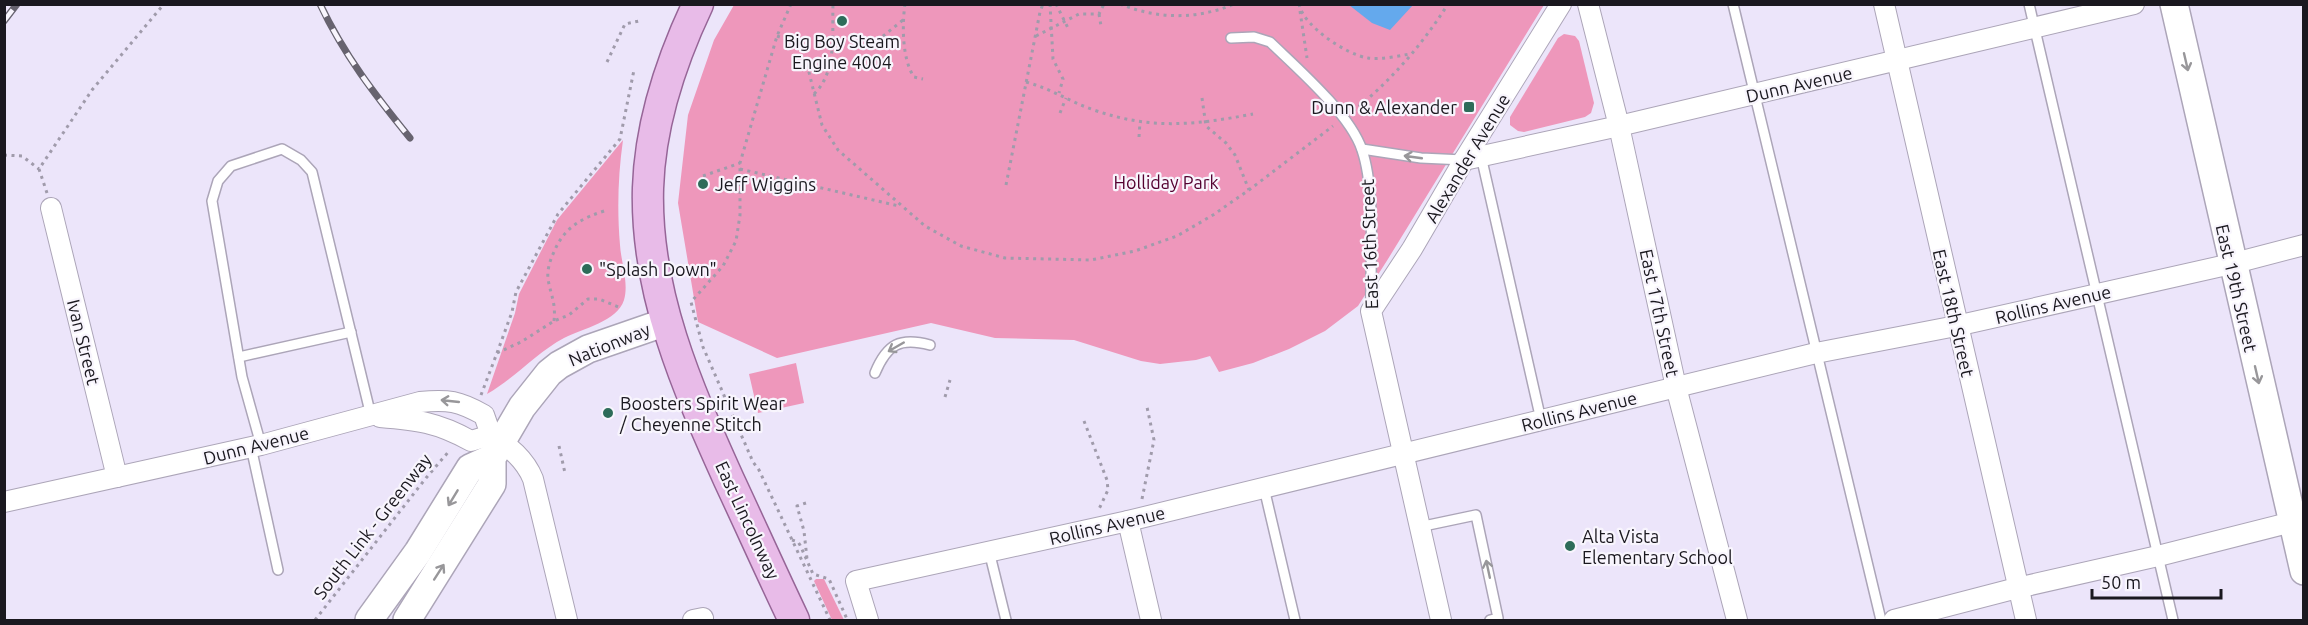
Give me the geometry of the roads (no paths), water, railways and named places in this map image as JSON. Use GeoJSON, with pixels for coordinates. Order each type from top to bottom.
{"type":"FeatureCollection","features":[{"type":"Feature","properties":{"kind":"main road","name":"East Lincolnway"},"geometry":{"type":"LineString","coordinates":[[698,4],[670,71],[652,147],[648,188],[649,227],[656,285],[666,322],[696,406],[794,621]]}},
{"type":"Feature","properties":{"kind":"main road","name":"East 19th Street"},"geometry":{"type":"LineString","coordinates":[[2174,4],[2231,264],[2298,520],[2304,571]]}},
{"type":"Feature","properties":{"kind":"main road","name":"Nationway"},"geometry":{"type":"LineString","coordinates":[[369,621],[418,552],[470,468],[494,445],[549,373],[559,365],[595,346],[666,322]]}},
{"type":"Feature","properties":{"kind":"main road","name":"Nationway"},"geometry":{"type":"LineString","coordinates":[[407,621],[492,484],[494,445]]}},
{"type":"Feature","properties":{"kind":"street","name":"Alexander Avenue"},"geometry":{"type":"LineString","coordinates":[[1371,311],[1473,158],[1561,4]]}},
{"type":"Feature","properties":{"kind":"street","name":"East 17th Street"},"geometry":{"type":"LineString","coordinates":[[1588,4],[1619,126],[1676,387],[1737,621]]}},
{"type":"Feature","properties":{"kind":"street","name":"East 18th Street"},"geometry":{"type":"LineString","coordinates":[[1884,4],[1956,326],[2026,621]]}},
{"type":"Feature","properties":{"kind":"street","name":"Dunn Avenue"},"geometry":{"type":"LineString","coordinates":[[1473,158],[1619,126],[2134,4]]}},
{"type":"Feature","properties":{"kind":"street","name":"Ivan Street"},"geometry":{"type":"LineString","coordinates":[[51,208],[117,477]]}},
{"type":"Feature","properties":{"kind":"street","name":"Rollins Avenue"},"geometry":{"type":"LineString","coordinates":[[868,621],[856,581],[1136,519],[1816,353],[1956,326],[2231,264],[2304,245]]}},
{"type":"Feature","properties":{"kind":"street","name":"East 16th Street"},"geometry":{"type":"LineString","coordinates":[[1371,311],[1441,621]]}},
{"type":"Feature","properties":{"kind":"street","name":"Dunn Avenue"},"geometry":{"type":"LineString","coordinates":[[4,502],[256,446],[371,416],[399,406],[420,402],[454,401],[484,415],[494,445],[519,456],[528,469],[533,479],[567,621]]}},
{"type":"Feature","properties":{"kind":"street"},"geometry":{"type":"LineString","coordinates":[[371,416],[426,421],[447,428],[471,441],[494,445]]}},
{"type":"Feature","properties":{"kind":"street"},"geometry":{"type":"LineString","coordinates":[[1136,519],[1151,621]]}},
{"type":"Feature","properties":{"kind":"street"},"geometry":{"type":"LineString","coordinates":[[1894,621],[2017,588],[2158,556],[2298,520]]}},
{"type":"Feature","properties":{"kind":"lane"},"geometry":{"type":"LineString","coordinates":[[1734,4],[1881,621]]}},
{"type":"Feature","properties":{"kind":"lane"},"geometry":{"type":"LineString","coordinates":[[2029,4],[2173,621]]}},
{"type":"Feature","properties":{"kind":"lane","name":"East 16th Street"},"geometry":{"type":"LineString","coordinates":[[1231,38],[1254,37],[1270,42],[1344,118],[1362,149],[1368,177],[1371,311]]}},
{"type":"Feature","properties":{"kind":"lane"},"geometry":{"type":"LineString","coordinates":[[278,570],[212,201],[218,181],[231,166],[282,149],[301,160],[312,172],[371,416]]}},
{"type":"Feature","properties":{"kind":"lane"},"geometry":{"type":"LineString","coordinates":[[1362,149],[1421,158],[1473,158],[1541,420]]}},
{"type":"Feature","properties":{"kind":"lane"},"geometry":{"type":"LineString","coordinates":[[239,357],[351,332]]}},
{"type":"Feature","properties":{"kind":"lane"},"geometry":{"type":"LineString","coordinates":[[875,373],[884,355],[898,343],[910,341],[930,345]]}},
{"type":"Feature","properties":{"kind":"lane"},"geometry":{"type":"LineString","coordinates":[[1264,488],[1295,621]]}},
{"type":"Feature","properties":{"kind":"lane"},"geometry":{"type":"LineString","coordinates":[[1419,526],[1476,515],[1498,618],[1490,621]]}},
{"type":"Feature","properties":{"kind":"lane"},"geometry":{"type":"LineString","coordinates":[[990,551],[1006,621]]}},
{"type":"Feature","properties":{"kind":"water"},"geometry":{"type":"Polygon","coordinates":[[[1349,5],[1413,5],[1390,30],[1372,23],[1349,5]]]}},
{"type":"Feature","properties":{"kind":"railway"},"geometry":{"type":"LineString","coordinates":[[4,21],[17,4]]}},
{"type":"Feature","properties":{"kind":"railway"},"geometry":{"type":"LineString","coordinates":[[320,4],[329,23],[361,74],[410,138]]}},
{"type":"Feature","properties":{"kind":"place","name":"Big Boy Steam Engine 4004"},"geometry":{"type":"Point","coordinates":[842,21]}},
{"type":"Feature","properties":{"kind":"place","name":"Dunn & Alexander"},"geometry":{"type":"Point","coordinates":[1469,107]}},
{"type":"Feature","properties":{"kind":"place","name":"Jeff Wiggins"},"geometry":{"type":"Point","coordinates":[703,184]}},
{"type":"Feature","properties":{"kind":"place","name":"\"Splash Down\""},"geometry":{"type":"Point","coordinates":[587,269]}},
{"type":"Feature","properties":{"kind":"place","name":"Boosters Spirit Wear / Cheyenne Stitch"},"geometry":{"type":"Point","coordinates":[608,413]}},
{"type":"Feature","properties":{"kind":"place","name":"Alta Vista Elementary School"},"geometry":{"type":"Point","coordinates":[1570,546]}},
{"type":"Feature","properties":{"kind":"park label","name":"Holliday Park"},"geometry":{"type":"Point","coordinates":[1166,182]}}]}
